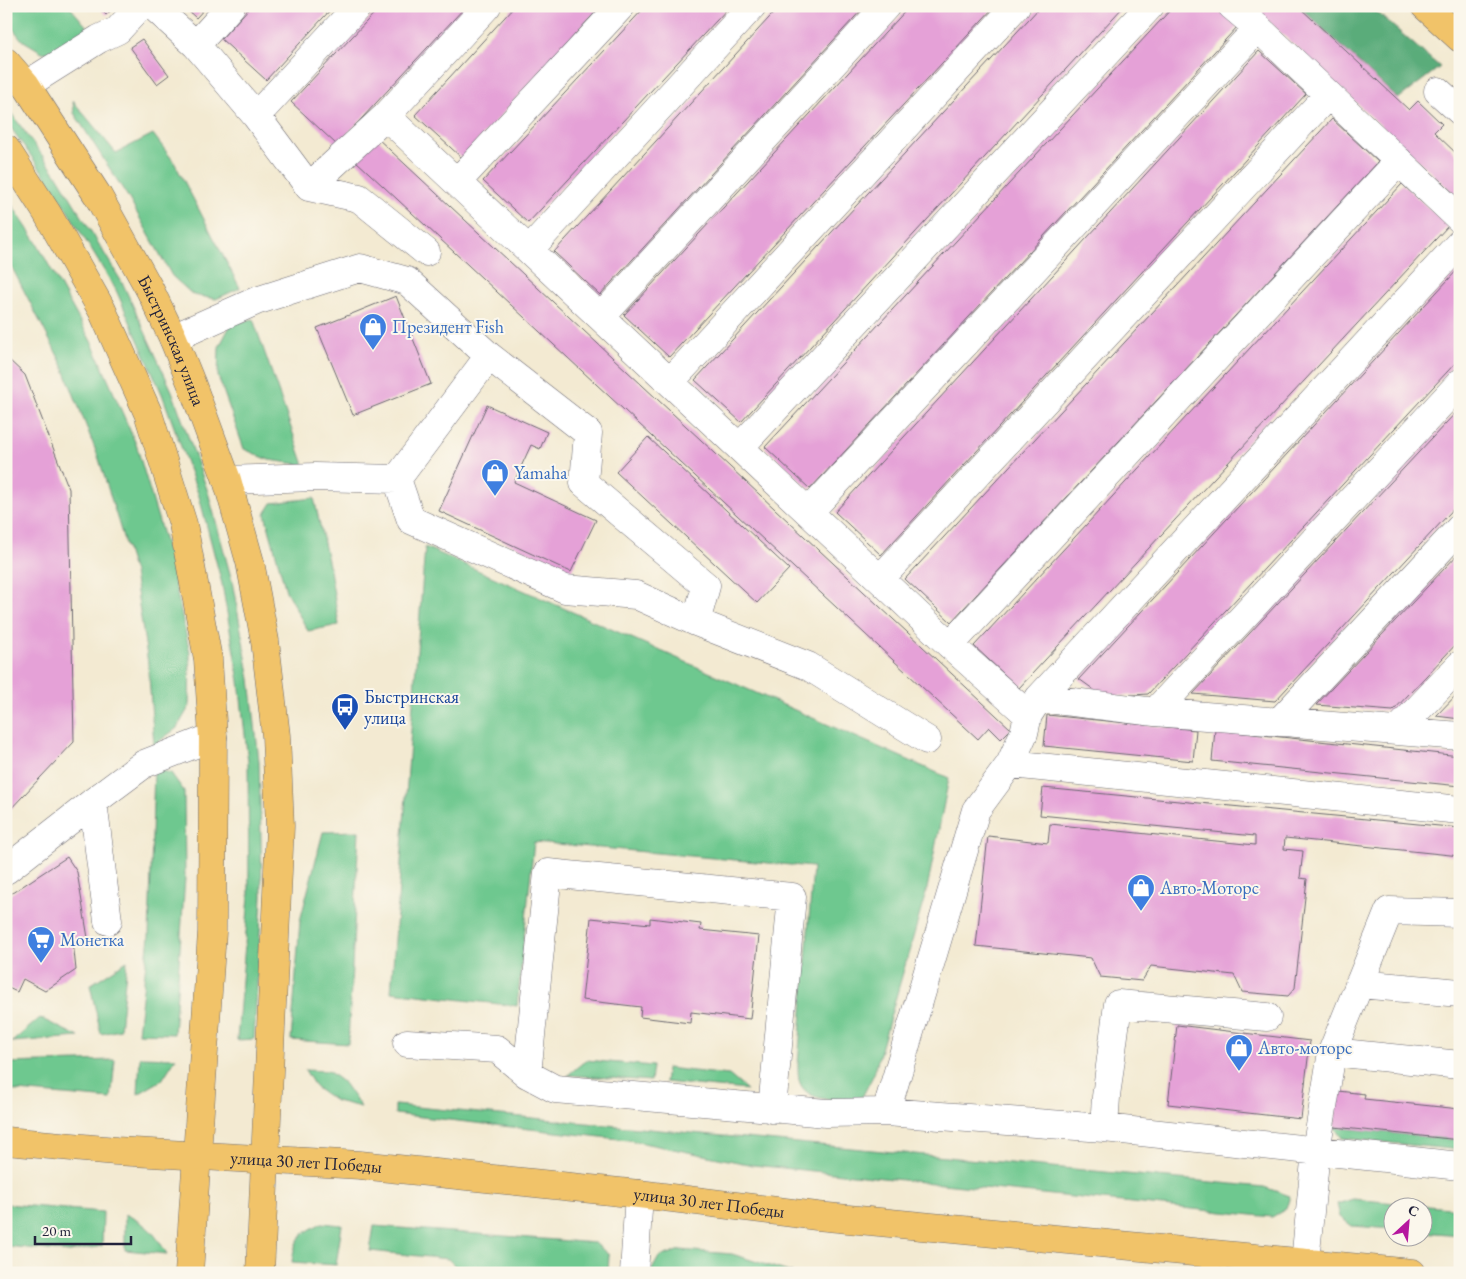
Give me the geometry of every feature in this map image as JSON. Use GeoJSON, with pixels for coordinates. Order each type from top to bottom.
{"type":"FeatureCollection","features":[{"type":"Feature","properties":{"kind":"main road"},"geometry":{"type":"LineString","coordinates":[[1425,6],[1460,38]]}},
{"type":"Feature","properties":{"kind":"main road","name":"Быстринская улица"},"geometry":{"type":"LineString","coordinates":[[6,62],[26,85],[98,196],[174,338],[227,480],[250,562],[264,641],[276,736],[280,826],[260,1273]]}},
{"type":"Feature","properties":{"kind":"main road"},"geometry":{"type":"LineString","coordinates":[[6,149],[48,213],[102,310],[148,413],[183,524],[208,659],[213,737],[212,932],[189,1273]]}},
{"type":"Feature","properties":{"kind":"main road","name":"улица 30 лет Победы"},"geometry":{"type":"LineString","coordinates":[[6,1141],[116,1151],[360,1165],[639,1194],[817,1216],[1412,1273]]}},
{"type":"Feature","properties":{"kind":"lane"},"geometry":{"type":"LineString","coordinates":[[26,85],[99,39],[118,30],[140,6]]}},
{"type":"Feature","properties":{"kind":"lane"},"geometry":{"type":"LineString","coordinates":[[153,6],[196,45],[256,116],[309,187],[358,198],[426,252]]}},
{"type":"Feature","properties":{"kind":"lane"},"geometry":{"type":"LineString","coordinates":[[196,45],[231,6]]}},
{"type":"Feature","properties":{"kind":"lane"},"geometry":{"type":"LineString","coordinates":[[256,116],[358,6]]}},
{"type":"Feature","properties":{"kind":"lane"},"geometry":{"type":"LineString","coordinates":[[309,187],[386,116],[487,6]]}},
{"type":"Feature","properties":{"kind":"lane"},"geometry":{"type":"LineString","coordinates":[[457,182],[621,6]]}},
{"type":"Feature","properties":{"kind":"lane"},"geometry":{"type":"LineString","coordinates":[[529,250],[752,6]]}},
{"type":"Feature","properties":{"kind":"lane"},"geometry":{"type":"LineString","coordinates":[[601,316],[886,6]]}},
{"type":"Feature","properties":{"kind":"lane"},"geometry":{"type":"LineString","coordinates":[[670,382],[1016,6]]}},
{"type":"Feature","properties":{"kind":"lane"},"geometry":{"type":"LineString","coordinates":[[740,447],[1150,6]]}},
{"type":"Feature","properties":{"kind":"lane"},"geometry":{"type":"LineString","coordinates":[[1232,6],[1258,28],[1460,219]]}},
{"type":"Feature","properties":{"kind":"lane"},"geometry":{"type":"LineString","coordinates":[[809,512],[1258,28]]}},
{"type":"Feature","properties":{"kind":"lane"},"geometry":{"type":"LineString","coordinates":[[1438,91],[1460,111]]}},
{"type":"Feature","properties":{"kind":"lane"},"geometry":{"type":"LineString","coordinates":[[880,579],[1328,95]]}},
{"type":"Feature","properties":{"kind":"lane"},"geometry":{"type":"LineString","coordinates":[[386,116],[950,645],[1034,706],[1154,712],[1460,736]]}},
{"type":"Feature","properties":{"kind":"lane"},"geometry":{"type":"LineString","coordinates":[[950,645],[1399,161]]}},
{"type":"Feature","properties":{"kind":"lane"},"geometry":{"type":"LineString","coordinates":[[886,1112],[976,810],[1010,764],[1034,706],[1460,243]]}},
{"type":"Feature","properties":{"kind":"lane"},"geometry":{"type":"LineString","coordinates":[[174,338],[256,301],[360,268],[407,282],[489,356],[588,433],[584,483],[706,586],[696,622]]}},
{"type":"Feature","properties":{"kind":"lane"},"geometry":{"type":"LineString","coordinates":[[397,480],[489,356]]}},
{"type":"Feature","properties":{"kind":"lane"},"geometry":{"type":"LineString","coordinates":[[1154,712],[1460,383]]}},
{"type":"Feature","properties":{"kind":"lane"},"geometry":{"type":"LineString","coordinates":[[227,480],[315,478],[397,480]]}},
{"type":"Feature","properties":{"kind":"lane"},"geometry":{"type":"LineString","coordinates":[[397,480],[411,520],[565,589],[636,595],[696,622],[808,666],[927,740]]}},
{"type":"Feature","properties":{"kind":"lane"},"geometry":{"type":"LineString","coordinates":[[1278,722],[1460,528]]}},
{"type":"Feature","properties":{"kind":"lane"},"geometry":{"type":"LineString","coordinates":[[1397,732],[1460,665]]}},
{"type":"Feature","properties":{"kind":"lane"},"geometry":{"type":"LineString","coordinates":[[6,870],[144,764],[213,737]]}},
{"type":"Feature","properties":{"kind":"lane"},"geometry":{"type":"LineString","coordinates":[[1010,764],[1460,810]]}},
{"type":"Feature","properties":{"kind":"lane"},"geometry":{"type":"LineString","coordinates":[[93,802],[108,922]]}},
{"type":"Feature","properties":{"kind":"lane"},"geometry":{"type":"LineString","coordinates":[[527,1074],[548,873],[792,897],[772,1109]]}},
{"type":"Feature","properties":{"kind":"lane"},"geometry":{"type":"LineString","coordinates":[[1305,1262],[1316,1151],[1332,1052],[1388,911],[1460,913]]}},
{"type":"Feature","properties":{"kind":"lane"},"geometry":{"type":"LineString","coordinates":[[1359,984],[1460,993]]}},
{"type":"Feature","properties":{"kind":"lane"},"geometry":{"type":"LineString","coordinates":[[1104,1128],[1118,1004],[1266,1018]]}},
{"type":"Feature","properties":{"kind":"lane"},"geometry":{"type":"LineString","coordinates":[[407,1043],[497,1049],[527,1074],[555,1089],[826,1113],[886,1112],[1104,1128],[1460,1166]]}},
{"type":"Feature","properties":{"kind":"lane"},"geometry":{"type":"LineString","coordinates":[[1332,1052],[1460,1065]]}},
{"type":"Feature","properties":{"kind":"lane"},"geometry":{"type":"LineString","coordinates":[[634,1273],[639,1194]]}},
{"type":"Feature","properties":{"kind":"green space"},"geometry":{"type":"Polygon","coordinates":[[[6,6],[69,6],[94,35],[59,55],[42,52],[22,40],[6,20],[6,6]]]}},
{"type":"Feature","properties":{"kind":"green space"},"geometry":{"type":"Polygon","coordinates":[[[1298,6],[1370,6],[1440,67],[1398,99],[1298,6]]]}},
{"type":"Feature","properties":{"kind":"green space"},"geometry":{"type":"Polygon","coordinates":[[[73,101],[116,153],[153,134],[174,162],[240,288],[216,299],[193,295],[172,276],[128,197],[74,113],[73,101]]]}},
{"type":"Feature","properties":{"kind":"green space"},"geometry":{"type":"Polygon","coordinates":[[[6,106],[58,177],[123,284],[172,391],[208,492],[232,581],[250,679],[259,761],[262,896],[254,1039],[237,1040],[249,896],[248,762],[239,681],[222,584],[199,496],[162,394],[116,290],[51,184],[6,121],[6,106]]]}},
{"type":"Feature","properties":{"kind":"green space"},"geometry":{"type":"Polygon","coordinates":[[[6,196],[35,240],[92,343],[136,444],[168,552],[190,653],[189,707],[177,728],[154,745],[148,663],[134,573],[99,459],[62,364],[6,256],[6,196]]]}},
{"type":"Feature","properties":{"kind":"green space"},"geometry":{"type":"Polygon","coordinates":[[[253,319],[304,465],[269,460],[244,449],[218,376],[219,347],[231,324],[253,319]]]}},
{"type":"Feature","properties":{"kind":"green space"},"geometry":{"type":"Polygon","coordinates":[[[314,498],[330,570],[339,625],[308,631],[286,591],[265,514],[272,503],[314,498]]]}},
{"type":"Feature","properties":{"kind":"green space"},"geometry":{"type":"Polygon","coordinates":[[[425,547],[949,778],[927,889],[874,1074],[862,1097],[835,1100],[817,1097],[803,1088],[799,1080],[798,1064],[813,867],[534,842],[517,1006],[391,992],[425,547]]]}},
{"type":"Feature","properties":{"kind":"green space"},"geometry":{"type":"Polygon","coordinates":[[[154,769],[171,773],[184,791],[185,878],[174,1034],[138,1033],[149,936],[154,769]]]}},
{"type":"Feature","properties":{"kind":"green space"},"geometry":{"type":"Polygon","coordinates":[[[359,831],[348,1044],[291,1040],[300,921],[323,832],[359,831]]]}},
{"type":"Feature","properties":{"kind":"green space"},"geometry":{"type":"Polygon","coordinates":[[[127,961],[120,1030],[101,1034],[90,985],[127,961]]]}},
{"type":"Feature","properties":{"kind":"green space"},"geometry":{"type":"Polygon","coordinates":[[[40,1018],[79,1037],[12,1042],[40,1018]]]}},
{"type":"Feature","properties":{"kind":"green space"},"geometry":{"type":"Polygon","coordinates":[[[140,1057],[176,1058],[162,1080],[138,1094],[140,1057]]]}},
{"type":"Feature","properties":{"kind":"green space"},"geometry":{"type":"Polygon","coordinates":[[[115,1060],[111,1099],[6,1090],[6,1063],[115,1060]]]}},
{"type":"Feature","properties":{"kind":"green space"},"geometry":{"type":"Polygon","coordinates":[[[586,1060],[653,1066],[651,1081],[568,1075],[586,1060]]]}},
{"type":"Feature","properties":{"kind":"green space"},"geometry":{"type":"Polygon","coordinates":[[[667,1068],[729,1075],[747,1090],[665,1082],[667,1068]]]}},
{"type":"Feature","properties":{"kind":"green space"},"geometry":{"type":"Polygon","coordinates":[[[305,1070],[328,1071],[344,1083],[361,1107],[336,1101],[316,1088],[305,1070]]]}},
{"type":"Feature","properties":{"kind":"green space"},"geometry":{"type":"Polygon","coordinates":[[[395,1105],[1264,1187],[1290,1196],[1286,1209],[1272,1217],[753,1165],[628,1140],[395,1114],[395,1105]]]}},
{"type":"Feature","properties":{"kind":"green space"},"geometry":{"type":"Polygon","coordinates":[[[1334,1127],[1460,1140],[1460,1150],[1342,1138],[1334,1127]]]}},
{"type":"Feature","properties":{"kind":"green space"},"geometry":{"type":"Polygon","coordinates":[[[1353,1199],[1384,1202],[1384,1228],[1352,1226],[1340,1217],[1337,1204],[1353,1199]]]}},
{"type":"Feature","properties":{"kind":"green space"},"geometry":{"type":"Polygon","coordinates":[[[6,1204],[103,1212],[102,1246],[70,1252],[6,1246],[6,1204]]]}},
{"type":"Feature","properties":{"kind":"green space"},"geometry":{"type":"Polygon","coordinates":[[[1434,1207],[1460,1209],[1460,1235],[1434,1233],[1434,1207]]]}},
{"type":"Feature","properties":{"kind":"green space"},"geometry":{"type":"Polygon","coordinates":[[[125,1214],[150,1230],[167,1254],[125,1250],[125,1214]]]}},
{"type":"Feature","properties":{"kind":"green space"},"geometry":{"type":"Polygon","coordinates":[[[322,1223],[342,1225],[336,1265],[292,1262],[295,1247],[300,1237],[322,1223]]]}},
{"type":"Feature","properties":{"kind":"green space"},"geometry":{"type":"Polygon","coordinates":[[[374,1226],[595,1243],[609,1255],[608,1273],[462,1273],[448,1259],[370,1251],[374,1226]]]}},
{"type":"Feature","properties":{"kind":"green space"},"geometry":{"type":"Polygon","coordinates":[[[680,1250],[732,1254],[792,1273],[650,1273],[659,1257],[680,1250]]]}},
{"type":"Feature","properties":{"kind":"building"},"geometry":{"type":"Polygon","coordinates":[[[98,6],[116,6],[106,15],[98,6]]]}},
{"type":"Feature","properties":{"kind":"building"},"geometry":{"type":"Polygon","coordinates":[[[183,6],[207,6],[196,18],[183,6]]]}},
{"type":"Feature","properties":{"kind":"building"},"geometry":{"type":"Polygon","coordinates":[[[251,6],[334,6],[266,80],[221,39],[251,6]]]}},
{"type":"Feature","properties":{"kind":"building"},"geometry":{"type":"Polygon","coordinates":[[[381,6],[466,6],[337,145],[291,102],[381,6]]]}},
{"type":"Feature","properties":{"kind":"building"},"geometry":{"type":"Polygon","coordinates":[[[515,6],[601,6],[462,158],[415,115],[515,6]]]}},
{"type":"Feature","properties":{"kind":"building"},"geometry":{"type":"Polygon","coordinates":[[[646,6],[730,6],[528,223],[483,181],[646,6]]]}},
{"type":"Feature","properties":{"kind":"building"},"geometry":{"type":"Polygon","coordinates":[[[780,6],[865,6],[600,295],[554,252],[780,6]]]}},
{"type":"Feature","properties":{"kind":"building"},"geometry":{"type":"Polygon","coordinates":[[[910,6],[995,6],[669,357],[624,315],[910,6]]]}},
{"type":"Feature","properties":{"kind":"building"},"geometry":{"type":"Polygon","coordinates":[[[1041,6],[1124,6],[741,422],[695,380],[1041,6]]]}},
{"type":"Feature","properties":{"kind":"building"},"geometry":{"type":"Polygon","coordinates":[[[1174,6],[1216,6],[1238,26],[810,489],[765,447],[1174,6]]]}},
{"type":"Feature","properties":{"kind":"building"},"geometry":{"type":"Polygon","coordinates":[[[1252,6],[1298,6],[1409,110],[1418,101],[1442,124],[1434,132],[1460,157],[1460,199],[1252,6]]]}},
{"type":"Feature","properties":{"kind":"building"},"geometry":{"type":"Polygon","coordinates":[[[142,39],[169,75],[157,84],[130,47],[142,39]]]}},
{"type":"Feature","properties":{"kind":"building"},"geometry":{"type":"Polygon","coordinates":[[[1259,51],[1306,94],[881,555],[835,512],[1259,51]]]}},
{"type":"Feature","properties":{"kind":"building"},"geometry":{"type":"Polygon","coordinates":[[[1332,119],[1378,162],[951,622],[905,579],[1332,119]]]}},
{"type":"Feature","properties":{"kind":"building"},"geometry":{"type":"Polygon","coordinates":[[[376,137],[1011,729],[1001,739],[989,727],[978,739],[355,160],[376,137]]]}},
{"type":"Feature","properties":{"kind":"building"},"geometry":{"type":"Polygon","coordinates":[[[1402,184],[1448,226],[1019,688],[974,646],[1402,184]]]}},
{"type":"Feature","properties":{"kind":"building"},"geometry":{"type":"Polygon","coordinates":[[[1460,267],[1460,358],[1148,694],[1104,697],[1079,679],[1460,267]]]}},
{"type":"Feature","properties":{"kind":"building","name":"Президент Fish"},"geometry":{"type":"Polygon","coordinates":[[[396,296],[431,384],[353,415],[317,328],[396,296]]]}},
{"type":"Feature","properties":{"kind":"building"},"geometry":{"type":"Polygon","coordinates":[[[6,357],[25,375],[69,489],[74,742],[6,814],[6,723],[9,720],[6,652],[6,357]]]}},
{"type":"Feature","properties":{"kind":"building","name":"Yamaha"},"geometry":{"type":"Polygon","coordinates":[[[487,405],[547,432],[540,449],[531,445],[514,482],[596,520],[571,572],[439,511],[487,405]]]}},
{"type":"Feature","properties":{"kind":"building"},"geometry":{"type":"Polygon","coordinates":[[[1460,408],[1460,502],[1275,701],[1193,694],[1460,408]]]}},
{"type":"Feature","properties":{"kind":"building"},"geometry":{"type":"Polygon","coordinates":[[[648,437],[789,569],[757,603],[616,472],[648,437]]]}},
{"type":"Feature","properties":{"kind":"building"},"geometry":{"type":"Polygon","coordinates":[[[1460,552],[1460,640],[1393,711],[1316,705],[1460,552]]]}},
{"type":"Feature","properties":{"kind":"building"},"geometry":{"type":"Polygon","coordinates":[[[1460,691],[1460,719],[1436,716],[1460,691]]]}},
{"type":"Feature","properties":{"kind":"building"},"geometry":{"type":"Polygon","coordinates":[[[1047,715],[1196,730],[1193,761],[1044,746],[1047,715]]]}},
{"type":"Feature","properties":{"kind":"building"},"geometry":{"type":"Polygon","coordinates":[[[1215,730],[1460,756],[1460,786],[1212,761],[1215,730]]]}},
{"type":"Feature","properties":{"kind":"building","name":"Авто-Моторс"},"geometry":{"type":"Polygon","coordinates":[[[1043,788],[1460,828],[1460,856],[1285,838],[1284,849],[1303,851],[1300,878],[1307,879],[1295,988],[1288,996],[1242,992],[1234,975],[1151,966],[1142,981],[1100,977],[1091,958],[976,946],[988,836],[1048,843],[1050,824],[1255,845],[1255,836],[1040,815],[1043,788]]]}},
{"type":"Feature","properties":{"kind":"building"},"geometry":{"type":"Polygon","coordinates":[[[67,857],[77,872],[88,938],[73,941],[76,970],[45,991],[23,979],[17,992],[6,987],[6,897],[67,857]]]}},
{"type":"Feature","properties":{"kind":"building"},"geometry":{"type":"Polygon","coordinates":[[[591,918],[650,924],[650,918],[701,924],[700,930],[759,936],[750,1019],[691,1012],[690,1023],[640,1017],[641,1007],[582,1000],[591,918]]]}},
{"type":"Feature","properties":{"kind":"building","name":"Авто-моторс"},"geometry":{"type":"Polygon","coordinates":[[[1177,1025],[1310,1041],[1301,1119],[1168,1104],[1177,1025]]]}},
{"type":"Feature","properties":{"kind":"building"},"geometry":{"type":"Polygon","coordinates":[[[1338,1091],[1365,1094],[1364,1099],[1460,1109],[1460,1140],[1334,1127],[1338,1091]]]}},
{"type":"Feature","properties":{"kind":"place","name":"Президент Fish"},"geometry":{"type":"Point","coordinates":[373,351]}},
{"type":"Feature","properties":{"kind":"place","name":"Yamaha"},"geometry":{"type":"Point","coordinates":[495,497]}},
{"type":"Feature","properties":{"kind":"place","name":"Быстринская улица"},"geometry":{"type":"Point","coordinates":[345,731]}},
{"type":"Feature","properties":{"kind":"place","name":"Авто-Моторс"},"geometry":{"type":"Point","coordinates":[1141,912]}},
{"type":"Feature","properties":{"kind":"place","name":"Монетка"},"geometry":{"type":"Point","coordinates":[41,964]}},
{"type":"Feature","properties":{"kind":"place","name":"Авто-моторс"},"geometry":{"type":"Point","coordinates":[1239,1072]}}]}
